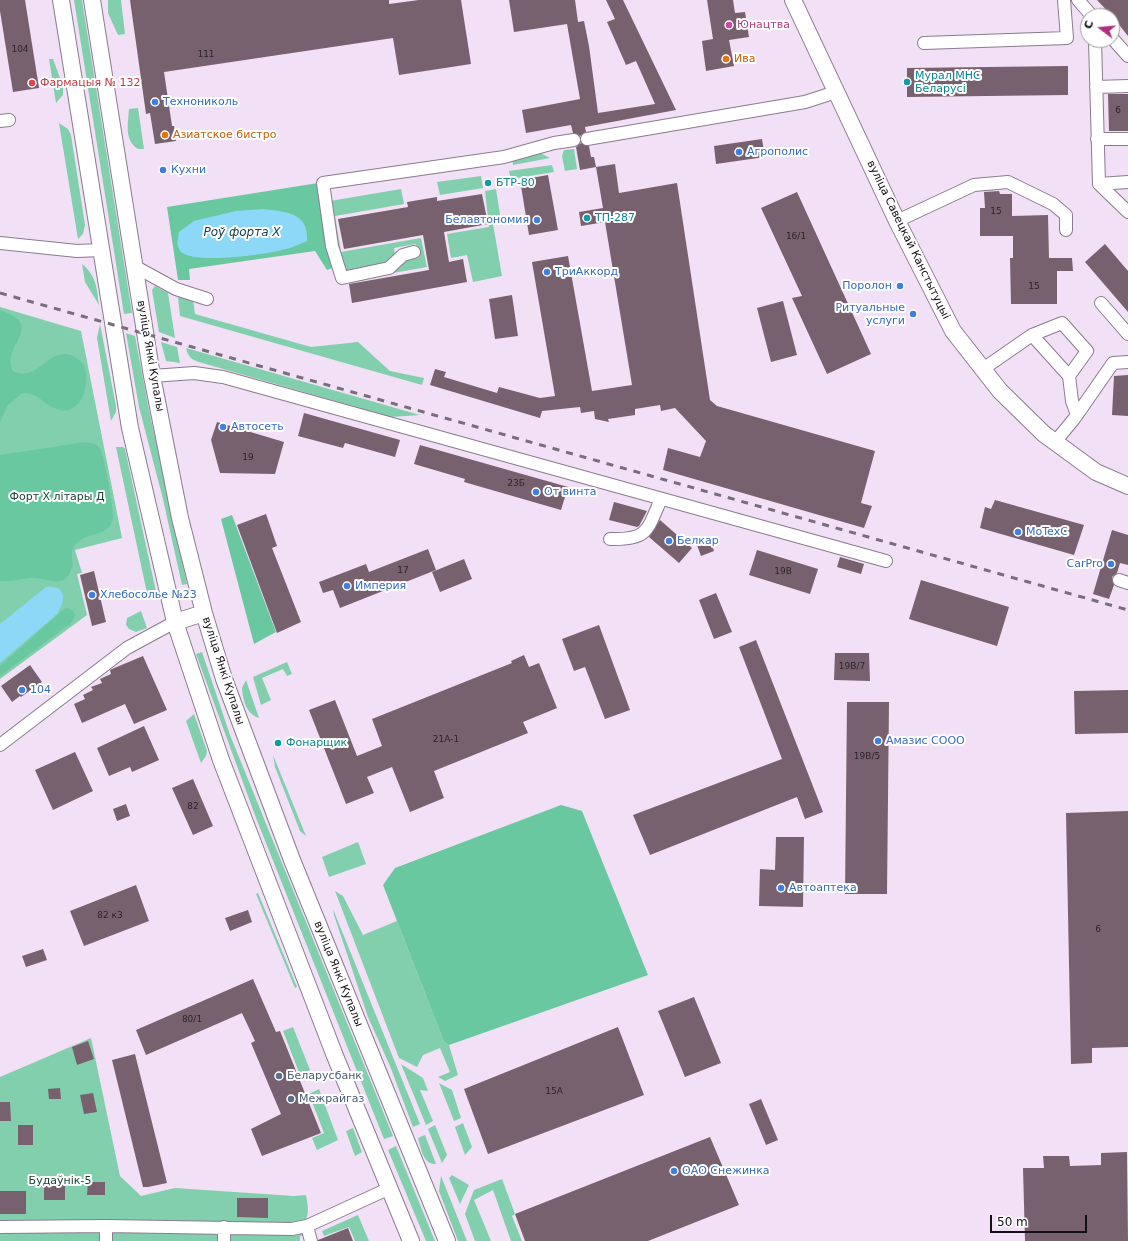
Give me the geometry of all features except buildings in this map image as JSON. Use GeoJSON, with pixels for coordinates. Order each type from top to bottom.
{"type":"FeatureCollection","features":[{"type":"Feature","properties":{"kind":"main road"},"geometry":{"type":"LineString","coordinates":[[61,0],[130,428],[175,622],[221,760],[337,1060],[411,1241]]}},
{"type":"Feature","properties":{"kind":"main road","name":"вуліца Янкі Купалы"},"geometry":{"type":"LineString","coordinates":[[92,0],[152,376],[180,518],[204,613],[224,679],[295,867],[447,1241]]}},
{"type":"Feature","properties":{"kind":"main road","name":"вуліца Савецкай Канстытуцыі"},"geometry":{"type":"LineString","coordinates":[[793,0],[896,221],[953,331],[1000,391],[1044,434],[1096,472],[1128,486]]}},
{"type":"Feature","properties":{"kind":"main road"},"geometry":{"type":"LineString","coordinates":[[175,622],[204,613]]}},
{"type":"Feature","properties":{"kind":"lane"},"geometry":{"type":"LineString","coordinates":[[924,43],[1067,38],[1064,0]]}},
{"type":"Feature","properties":{"kind":"lane"},"geometry":{"type":"LineString","coordinates":[[1078,0],[1085,8]]}},
{"type":"Feature","properties":{"kind":"lane"},"geometry":{"type":"LineString","coordinates":[[1120,47],[1128,56]]}},
{"type":"Feature","properties":{"kind":"lane"},"geometry":{"type":"LineString","coordinates":[[1094,48],[1098,184],[1128,212]]}},
{"type":"Feature","properties":{"kind":"lane"},"geometry":{"type":"LineString","coordinates":[[1096,87],[1128,86]]}},
{"type":"Feature","properties":{"kind":"lane"},"geometry":{"type":"LineString","coordinates":[[590,126],[590,138],[805,102],[836,92]]}},
{"type":"Feature","properties":{"kind":"lane"},"geometry":{"type":"LineString","coordinates":[[1097,139],[1128,139]]}},
{"type":"Feature","properties":{"kind":"lane"},"geometry":{"type":"LineString","coordinates":[[414,252],[403,255],[389,268],[342,278],[332,246],[323,183],[504,157],[554,143],[574,140]]}},
{"type":"Feature","properties":{"kind":"lane"},"geometry":{"type":"LineString","coordinates":[[896,221],[974,185],[1008,182],[1053,204],[1066,215],[1066,230]]}},
{"type":"Feature","properties":{"kind":"lane"},"geometry":{"type":"LineString","coordinates":[[1098,184],[1128,182]]}},
{"type":"Feature","properties":{"kind":"lane"},"geometry":{"type":"LineString","coordinates":[[0,243],[77,251],[102,250]]}},
{"type":"Feature","properties":{"kind":"lane"},"geometry":{"type":"LineString","coordinates":[[134,266],[176,289],[207,299]]}},
{"type":"Feature","properties":{"kind":"lane"},"geometry":{"type":"LineString","coordinates":[[1101,303],[1128,334]]}},
{"type":"Feature","properties":{"kind":"lane"},"geometry":{"type":"LineString","coordinates":[[983,369],[1032,335],[1062,323],[1087,351],[1069,376]]}},
{"type":"Feature","properties":{"kind":"lane"},"geometry":{"type":"LineString","coordinates":[[1032,335],[1069,376],[1072,401],[1077,415]]}},
{"type":"Feature","properties":{"kind":"lane"},"geometry":{"type":"LineString","coordinates":[[1055,442],[1077,415],[1113,363],[1128,362]]}},
{"type":"Feature","properties":{"kind":"lane"},"geometry":{"type":"LineString","coordinates":[[152,376],[194,373],[223,377],[661,500],[886,561]]}},
{"type":"Feature","properties":{"kind":"lane"},"geometry":{"type":"LineString","coordinates":[[610,539],[633,539],[641,535],[650,524],[661,500]]}},
{"type":"Feature","properties":{"kind":"lane"},"geometry":{"type":"LineString","coordinates":[[0,745],[128,648],[175,622]]}},
{"type":"Feature","properties":{"kind":"lane"},"geometry":{"type":"LineString","coordinates":[[0,1227],[106,1226],[292,1229],[307,1226],[390,1188]]}},
{"type":"Feature","properties":{"kind":"lane"},"geometry":{"type":"LineString","coordinates":[[106,1226],[106,1241]]}},
{"type":"Feature","properties":{"kind":"lane"},"geometry":{"type":"LineString","coordinates":[[307,1226],[311,1241]]}},
{"type":"Feature","properties":{"kind":"lane"},"geometry":{"type":"LineString","coordinates":[[224,1227],[224,1241]]}},
{"type":"Feature","properties":{"kind":"green space"},"geometry":{"type":"Polygon","coordinates":[[[74,0],[82,0],[132,313],[124,314],[74,0]]]}},
{"type":"Feature","properties":{"kind":"green space"},"geometry":{"type":"Polygon","coordinates":[[[108,0],[121,0],[125,34],[118,35],[108,13],[108,0]]]}},
{"type":"Feature","properties":{"kind":"green space"},"geometry":{"type":"Polygon","coordinates":[[[49,59],[53,59],[63,86],[63,95],[56,103],[49,59]]]}},
{"type":"Feature","properties":{"kind":"green space"},"geometry":{"type":"Polygon","coordinates":[[[138,108],[144,149],[138,149],[134,145],[128,131],[129,109],[138,108]]]}},
{"type":"Feature","properties":{"kind":"green space"},"geometry":{"type":"Polygon","coordinates":[[[59,123],[68,129],[71,135],[85,225],[83,234],[78,239],[59,123]]]}},
{"type":"Feature","properties":{"kind":"green space"},"geometry":{"type":"Polygon","coordinates":[[[574,149],[577,169],[565,171],[562,156],[564,150],[574,149]]]}},
{"type":"Feature","properties":{"kind":"green space"},"geometry":{"type":"Polygon","coordinates":[[[538,152],[550,158],[513,165],[512,157],[538,152]]]}},
{"type":"Feature","properties":{"kind":"green space"},"geometry":{"type":"Polygon","coordinates":[[[552,165],[554,172],[511,179],[509,171],[552,165]]]}},
{"type":"Feature","properties":{"kind":"green space"},"geometry":{"type":"Polygon","coordinates":[[[481,176],[483,188],[440,195],[437,182],[481,176]]]}},
{"type":"Feature","properties":{"kind":"green space"},"geometry":{"type":"Polygon","coordinates":[[[318,183],[335,267],[327,270],[315,251],[189,269],[190,280],[178,280],[167,207],[318,183]]]}},
{"type":"Feature","properties":{"kind":"green space"},"geometry":{"type":"Polygon","coordinates":[[[401,189],[404,204],[335,216],[341,252],[421,238],[427,267],[393,273],[405,260],[419,258],[416,244],[394,248],[395,255],[386,263],[342,271],[330,201],[401,189]]]}},
{"type":"Feature","properties":{"kind":"green space"},"geometry":{"type":"Polygon","coordinates":[[[496,189],[501,221],[493,224],[502,276],[473,282],[467,255],[451,258],[447,234],[489,227],[485,191],[496,189]]]}},
{"type":"Feature","properties":{"kind":"green space"},"geometry":{"type":"Polygon","coordinates":[[[82,264],[87,268],[93,277],[99,305],[85,282],[82,264]]]}},
{"type":"Feature","properties":{"kind":"green space"},"geometry":{"type":"Polygon","coordinates":[[[155,286],[168,293],[175,338],[159,332],[152,290],[155,286]]]}},
{"type":"Feature","properties":{"kind":"green space"},"geometry":{"type":"Polygon","coordinates":[[[178,297],[193,300],[195,314],[311,347],[358,342],[390,371],[424,378],[422,385],[180,316],[178,297]]]}},
{"type":"Feature","properties":{"kind":"green space","name":"Форт X літары Д"},"geometry":{"type":"Polygon","coordinates":[[[0,307],[81,331],[122,538],[75,550],[82,573],[77,574],[87,615],[0,679],[0,307]]]}},
{"type":"Feature","properties":{"kind":"green space"},"geometry":{"type":"Polygon","coordinates":[[[0,310],[14,316],[20,323],[22,330],[12,352],[11,361],[13,371],[22,374],[30,372],[61,354],[69,355],[79,360],[83,364],[86,375],[84,393],[78,404],[73,408],[61,410],[54,408],[33,394],[22,393],[8,405],[0,422],[0,310]]]}},
{"type":"Feature","properties":{"kind":"green space"},"geometry":{"type":"Polygon","coordinates":[[[100,324],[116,406],[116,412],[111,421],[97,338],[100,324]]]}},
{"type":"Feature","properties":{"kind":"green space"},"geometry":{"type":"Polygon","coordinates":[[[126,333],[135,336],[149,410],[187,584],[182,585],[163,499],[139,407],[126,333]]]}},
{"type":"Feature","properties":{"kind":"green space"},"geometry":{"type":"Polygon","coordinates":[[[161,342],[177,347],[180,363],[166,361],[161,342]]]}},
{"type":"Feature","properties":{"kind":"green space"},"geometry":{"type":"Polygon","coordinates":[[[186,348],[420,415],[391,417],[199,362],[190,357],[186,348]]]}},
{"type":"Feature","properties":{"kind":"green space"},"geometry":{"type":"Polygon","coordinates":[[[85,442],[93,443],[99,447],[101,451],[112,501],[113,520],[111,524],[106,530],[83,538],[75,545],[72,550],[72,568],[69,575],[64,579],[54,581],[30,578],[0,581],[0,455],[85,442]]]}},
{"type":"Feature","properties":{"kind":"green space"},"geometry":{"type":"Polygon","coordinates":[[[116,447],[123,447],[125,449],[157,596],[148,598],[116,447]]]}},
{"type":"Feature","properties":{"kind":"green space"},"geometry":{"type":"Polygon","coordinates":[[[232,515],[276,632],[254,644],[221,519],[232,515]]]}},
{"type":"Feature","properties":{"kind":"green space"},"geometry":{"type":"Polygon","coordinates":[[[68,608],[74,612],[75,616],[71,623],[0,676],[0,666],[64,609],[68,608]]]}},
{"type":"Feature","properties":{"kind":"green space"},"geometry":{"type":"Polygon","coordinates":[[[141,611],[147,628],[136,632],[129,629],[126,625],[127,618],[141,611]]]}},
{"type":"Feature","properties":{"kind":"green space"},"geometry":{"type":"Polygon","coordinates":[[[202,652],[230,735],[393,1136],[384,1139],[256,818],[196,654],[202,652]]]}},
{"type":"Feature","properties":{"kind":"green space"},"geometry":{"type":"Polygon","coordinates":[[[287,662],[292,674],[287,676],[283,669],[262,678],[271,700],[261,705],[253,677],[287,662]]]}},
{"type":"Feature","properties":{"kind":"green space"},"geometry":{"type":"Polygon","coordinates":[[[246,680],[259,718],[248,710],[244,702],[242,688],[246,680]]]}},
{"type":"Feature","properties":{"kind":"green space"},"geometry":{"type":"Polygon","coordinates":[[[194,714],[207,751],[206,756],[201,763],[186,721],[194,714]]]}},
{"type":"Feature","properties":{"kind":"green space"},"geometry":{"type":"Polygon","coordinates":[[[273,755],[306,836],[300,831],[275,767],[273,755]]]}},
{"type":"Feature","properties":{"kind":"green space"},"geometry":{"type":"Polygon","coordinates":[[[561,805],[582,811],[648,975],[449,1045],[444,1042],[383,885],[395,868],[561,805]]]}},
{"type":"Feature","properties":{"kind":"green space"},"geometry":{"type":"Polygon","coordinates":[[[358,842],[366,864],[329,877],[322,857],[358,842]]]}},
{"type":"Feature","properties":{"kind":"green space"},"geometry":{"type":"Polygon","coordinates":[[[335,891],[343,896],[363,935],[397,921],[444,1042],[449,1045],[458,1075],[445,1081],[438,1077],[450,1072],[440,1048],[423,1055],[417,1067],[399,1058],[335,891]]]}},
{"type":"Feature","properties":{"kind":"green space"},"geometry":{"type":"Polygon","coordinates":[[[258,893],[297,987],[295,988],[256,894],[258,893]]]}},
{"type":"Feature","properties":{"kind":"green space"},"geometry":{"type":"Polygon","coordinates":[[[333,909],[420,1124],[413,1127],[390,1066],[368,1017],[333,909]]]}},
{"type":"Feature","properties":{"kind":"green space"},"geometry":{"type":"Polygon","coordinates":[[[293,1027],[310,1070],[300,1075],[283,1031],[293,1027]]]}},
{"type":"Feature","properties":{"kind":"green space","name":"Будаўнік-5"},"geometry":{"type":"Polygon","coordinates":[[[91,1038],[120,1176],[141,1196],[175,1188],[294,1196],[306,1195],[308,1214],[303,1225],[306,1235],[300,1236],[300,1241],[0,1241],[0,1077],[91,1038]]]}},
{"type":"Feature","properties":{"kind":"green space"},"geometry":{"type":"Polygon","coordinates":[[[401,1064],[423,1078],[428,1091],[420,1090],[433,1121],[426,1125],[401,1064]]]}},
{"type":"Feature","properties":{"kind":"green space"},"geometry":{"type":"Polygon","coordinates":[[[439,1083],[452,1090],[461,1118],[454,1121],[439,1083]]]}},
{"type":"Feature","properties":{"kind":"green space"},"geometry":{"type":"Polygon","coordinates":[[[319,1089],[338,1140],[317,1150],[312,1138],[324,1133],[309,1094],[319,1089]]]}},
{"type":"Feature","properties":{"kind":"green space"},"geometry":{"type":"Polygon","coordinates":[[[463,1123],[472,1147],[465,1155],[455,1127],[463,1123]]]}},
{"type":"Feature","properties":{"kind":"green space"},"geometry":{"type":"Polygon","coordinates":[[[435,1125],[447,1155],[442,1163],[428,1129],[435,1125]]]}},
{"type":"Feature","properties":{"kind":"green space"},"geometry":{"type":"Polygon","coordinates":[[[353,1128],[362,1152],[355,1156],[346,1131],[353,1128]]]}},
{"type":"Feature","properties":{"kind":"green space"},"geometry":{"type":"Polygon","coordinates":[[[425,1135],[436,1164],[428,1162],[423,1155],[418,1138],[425,1135]]]}},
{"type":"Feature","properties":{"kind":"green space"},"geometry":{"type":"Polygon","coordinates":[[[396,1146],[435,1241],[426,1241],[388,1150],[396,1146]]]}},
{"type":"Feature","properties":{"kind":"green space"},"geometry":{"type":"Polygon","coordinates":[[[452,1175],[469,1185],[460,1204],[449,1178],[452,1175]]]}},
{"type":"Feature","properties":{"kind":"green space"},"geometry":{"type":"Polygon","coordinates":[[[441,1176],[467,1241],[458,1241],[439,1191],[441,1176]]]}},
{"type":"Feature","properties":{"kind":"green space"},"geometry":{"type":"Polygon","coordinates":[[[502,1179],[515,1214],[512,1216],[522,1241],[511,1241],[493,1190],[474,1200],[491,1241],[475,1241],[465,1214],[474,1190],[502,1179]]]}},
{"type":"Feature","properties":{"kind":"green space"},"geometry":{"type":"Polygon","coordinates":[[[358,1215],[369,1241],[355,1241],[349,1227],[324,1236],[322,1231],[358,1215]]]}},
{"type":"Feature","properties":{"kind":"water","name":"Роў форта X"},"geometry":{"type":"Polygon","coordinates":[[[263,209],[288,213],[300,219],[307,231],[307,241],[292,247],[267,253],[234,257],[202,258],[189,256],[181,252],[179,249],[177,243],[179,232],[194,221],[236,211],[263,209]]]}},
{"type":"Feature","properties":{"kind":"water"},"geometry":{"type":"Polygon","coordinates":[[[46,587],[58,588],[63,594],[62,604],[57,614],[0,663],[0,624],[46,587]]]}},
{"type":"Feature","properties":{"kind":"railway"},"geometry":{"type":"LineString","coordinates":[[0,293],[1128,610]]}},
{"type":"Feature","properties":{"kind":"place","name":"Юнацтва"},"geometry":{"type":"Point","coordinates":[729,25]}},
{"type":"Feature","properties":{"kind":"place","name":"Ива"},"geometry":{"type":"Point","coordinates":[726,59]}},
{"type":"Feature","properties":{"kind":"place","name":"Мурал МНС Беларусі"},"geometry":{"type":"Point","coordinates":[907,82]}},
{"type":"Feature","properties":{"kind":"place","name":"Фармацыя № 132"},"geometry":{"type":"Point","coordinates":[32,83]}},
{"type":"Feature","properties":{"kind":"place","name":"Технониколь"},"geometry":{"type":"Point","coordinates":[155,102]}},
{"type":"Feature","properties":{"kind":"place","name":"Азиатское бистро"},"geometry":{"type":"Point","coordinates":[165,135]}},
{"type":"Feature","properties":{"kind":"place","name":"Агрополис"},"geometry":{"type":"Point","coordinates":[739,152]}},
{"type":"Feature","properties":{"kind":"place","name":"Кухни"},"geometry":{"type":"Point","coordinates":[163,170]}},
{"type":"Feature","properties":{"kind":"place","name":"БТР-80"},"geometry":{"type":"Point","coordinates":[488,183]}},
{"type":"Feature","properties":{"kind":"place","name":"ТП-287"},"geometry":{"type":"Point","coordinates":[587,218]}},
{"type":"Feature","properties":{"kind":"place","name":"Белавтономия"},"geometry":{"type":"Point","coordinates":[537,220]}},
{"type":"Feature","properties":{"kind":"place","name":"ТриАккорд"},"geometry":{"type":"Point","coordinates":[547,272]}},
{"type":"Feature","properties":{"kind":"place","name":"Поролон"},"geometry":{"type":"Point","coordinates":[900,286]}},
{"type":"Feature","properties":{"kind":"place","name":"Ритуальные услуги"},"geometry":{"type":"Point","coordinates":[913,314]}},
{"type":"Feature","properties":{"kind":"place","name":"Автосеть"},"geometry":{"type":"Point","coordinates":[223,427]}},
{"type":"Feature","properties":{"kind":"place","name":"От винта"},"geometry":{"type":"Point","coordinates":[536,492]}},
{"type":"Feature","properties":{"kind":"place","name":"MoTexC"},"geometry":{"type":"Point","coordinates":[1018,532]}},
{"type":"Feature","properties":{"kind":"place","name":"Белкар"},"geometry":{"type":"Point","coordinates":[669,541]}},
{"type":"Feature","properties":{"kind":"place","name":"CarPro"},"geometry":{"type":"Point","coordinates":[1111,564]}},
{"type":"Feature","properties":{"kind":"place","name":"Империя"},"geometry":{"type":"Point","coordinates":[347,586]}},
{"type":"Feature","properties":{"kind":"place","name":"Хлебосолье №23"},"geometry":{"type":"Point","coordinates":[92,595]}},
{"type":"Feature","properties":{"kind":"place","name":"104"},"geometry":{"type":"Point","coordinates":[22,690]}},
{"type":"Feature","properties":{"kind":"place","name":"Амазис СООО"},"geometry":{"type":"Point","coordinates":[878,741]}},
{"type":"Feature","properties":{"kind":"place","name":"Фонарщик"},"geometry":{"type":"Point","coordinates":[278,743]}},
{"type":"Feature","properties":{"kind":"place","name":"Автоаптека"},"geometry":{"type":"Point","coordinates":[781,888]}},
{"type":"Feature","properties":{"kind":"place","name":"Беларусбанк"},"geometry":{"type":"Point","coordinates":[279,1076]}},
{"type":"Feature","properties":{"kind":"place","name":"Межрайгаз"},"geometry":{"type":"Point","coordinates":[291,1099]}},
{"type":"Feature","properties":{"kind":"place","name":"ОАО Снежинка"},"geometry":{"type":"Point","coordinates":[674,1171]}}]}
